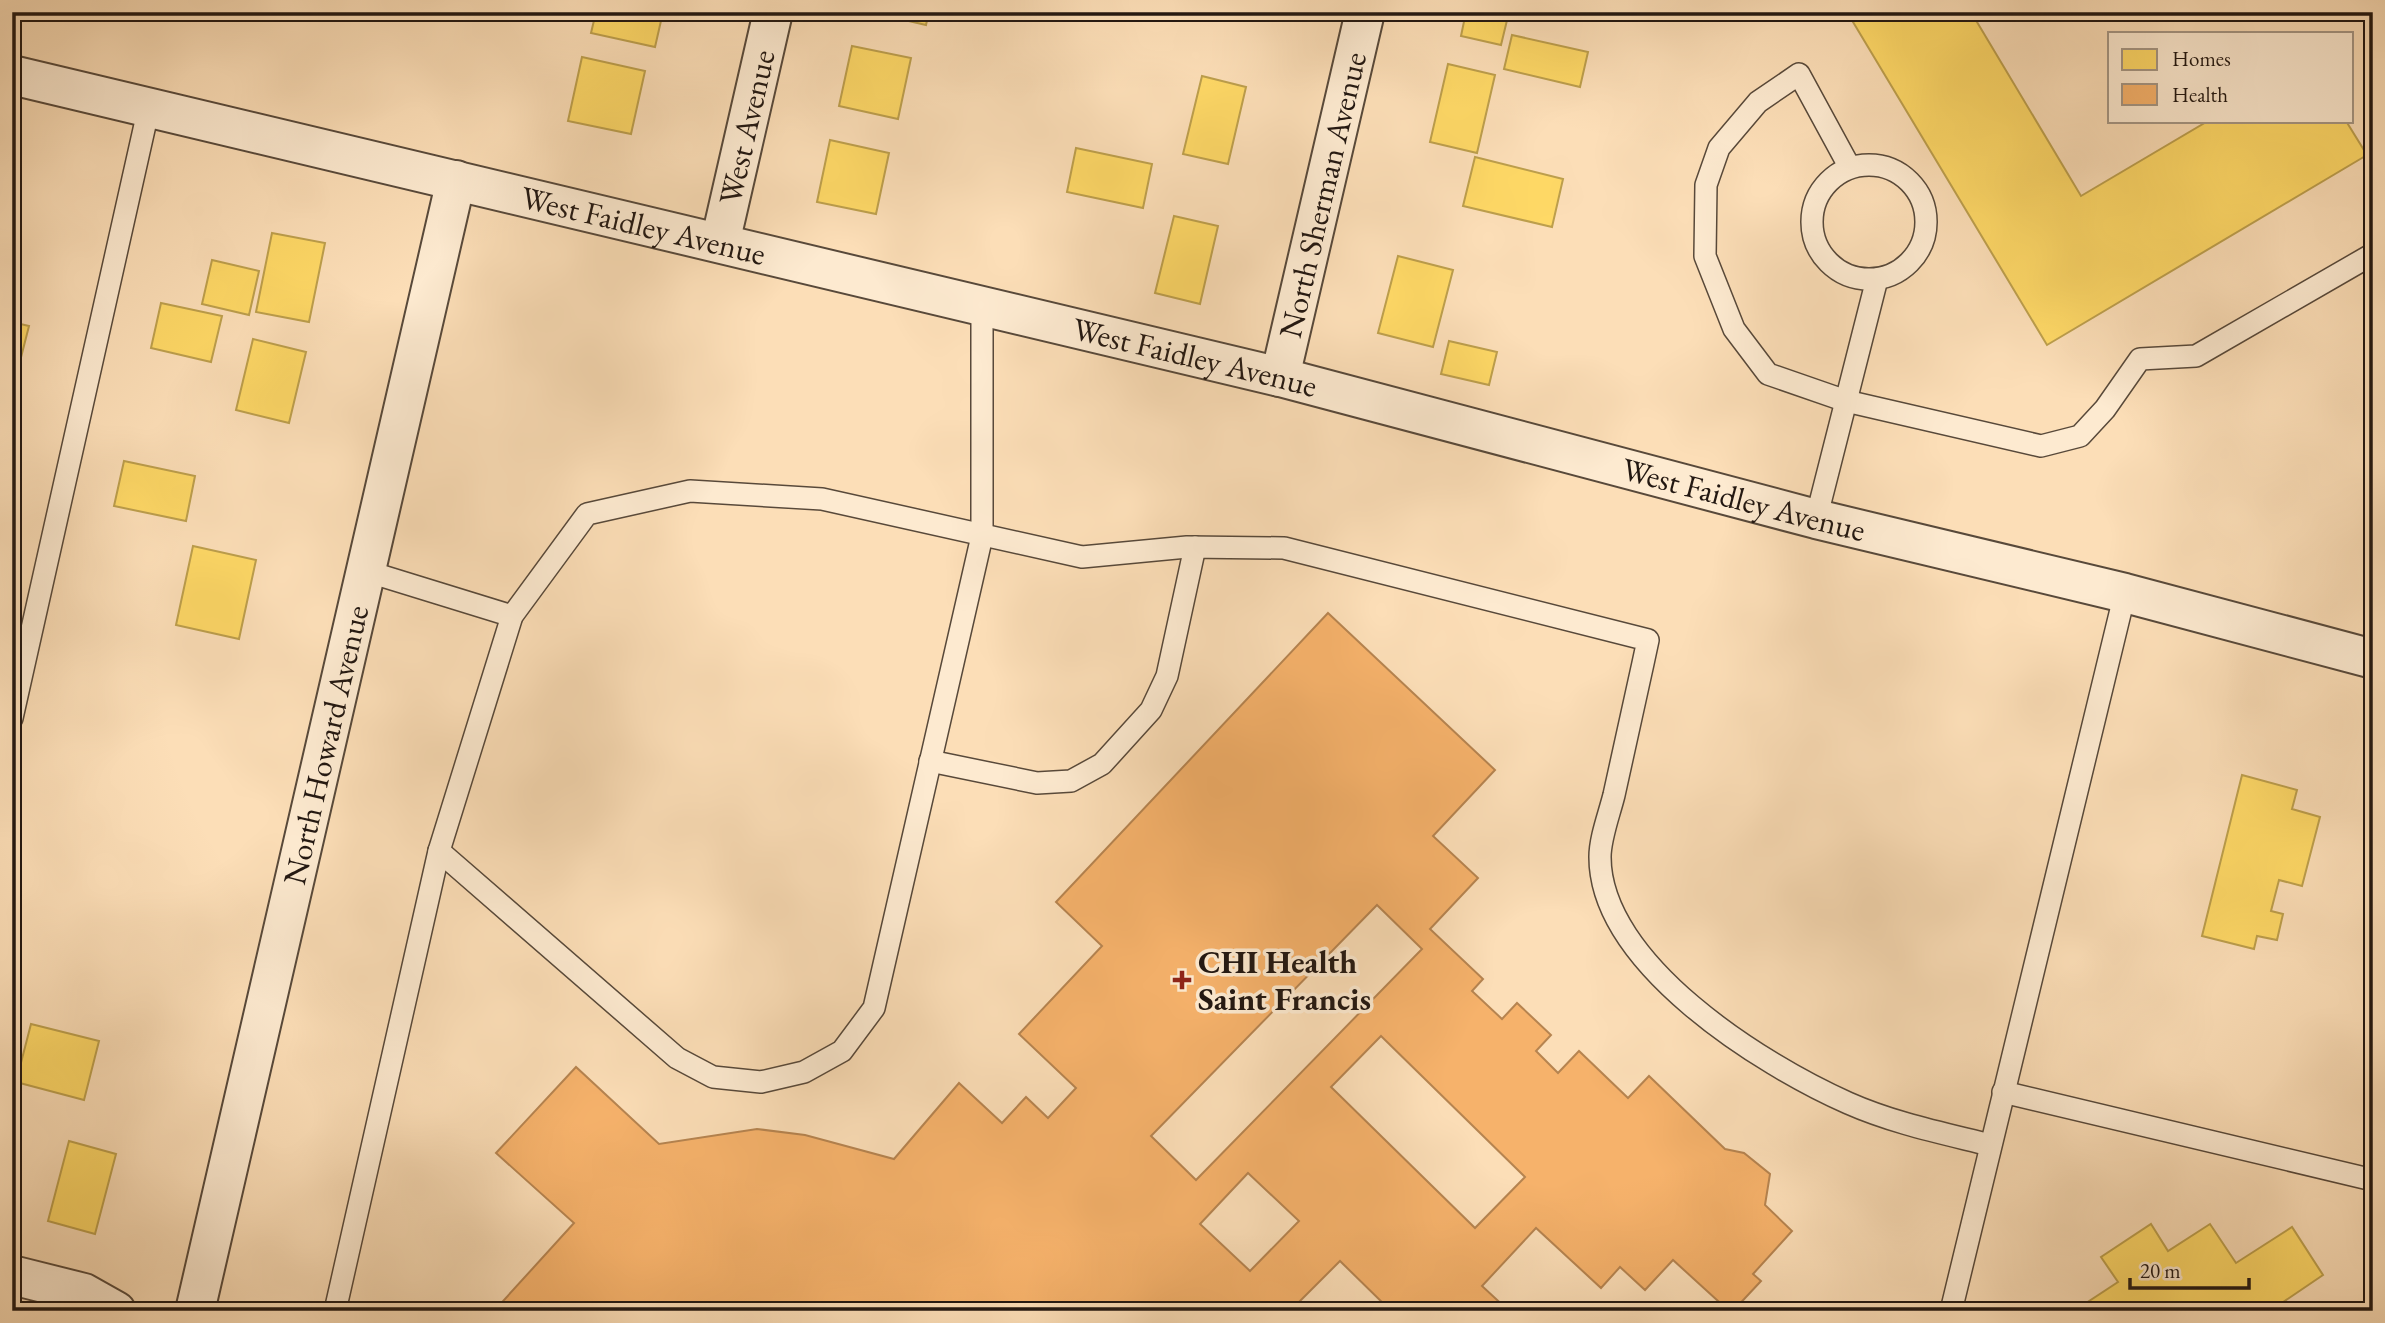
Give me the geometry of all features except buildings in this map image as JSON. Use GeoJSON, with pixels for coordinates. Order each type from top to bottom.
{"type":"FeatureCollection","features":[{"type":"Feature","properties":{"kind":"street","name":"West Avenue"},"geometry":{"type":"LineString","coordinates":[[720,243],[773,12]]}},
{"type":"Feature","properties":{"kind":"street","name":"North Sherman Avenue"},"geometry":{"type":"LineString","coordinates":[[1280,377],[1364,12]]}},
{"type":"Feature","properties":{"kind":"street","name":"West Faidley Avenue"},"geometry":{"type":"LineString","coordinates":[[12,75],[1280,377],[1816,519],[2125,593],[2373,659]]}},
{"type":"Feature","properties":{"kind":"street","name":"North Howard Avenue"},"geometry":{"type":"LineString","coordinates":[[195,1311],[456,180]]}},
{"type":"Feature","properties":{"kind":"street"},"geometry":{"type":"LineString","coordinates":[[12,1275],[84,1293],[116,1311]]}},
{"type":"Feature","properties":{"kind":"lane"},"geometry":{"type":"LineString","coordinates":[[1849,166],[1799,74],[1758,102],[1719,148],[1706,185],[1705,256],[1734,329],[1768,374],[1846,401],[2041,446],[2080,436],[2105,409],[2140,359],[2196,356],[2373,254]]}},
{"type":"Feature","properties":{"kind":"lane"},"geometry":{"type":"LineString","coordinates":[[12,718],[149,107]]}},
{"type":"Feature","properties":{"kind":"lane"},"geometry":{"type":"LineString","coordinates":[[1849,166],[1887,166],[1919,189],[1928,227],[1912,262],[1877,279],[1844,274],[1819,252],[1810,219],[1822,187],[1849,166]]}},
{"type":"Feature","properties":{"kind":"lane"},"geometry":{"type":"LineString","coordinates":[[1816,519],[1877,279]]}},
{"type":"Feature","properties":{"kind":"lane"},"geometry":{"type":"LineString","coordinates":[[439,851],[677,1058],[713,1077],[761,1082],[804,1072],[842,1051],[874,1008],[982,536],[982,306]]}},
{"type":"Feature","properties":{"kind":"lane"},"geometry":{"type":"LineString","coordinates":[[335,1311],[439,851],[512,616],[587,514],[690,491],[822,499],[1082,557],[1195,547],[1284,548],[1648,640],[1600,856],[1606,897],[1621,928],[1648,964],[1695,1008],[1751,1051],[1793,1077],[1896,1122],[1990,1145]]}},
{"type":"Feature","properties":{"kind":"lane"},"geometry":{"type":"LineString","coordinates":[[930,761],[1037,783],[1071,781],[1102,764],[1151,710],[1167,676],[1195,547]]}},
{"type":"Feature","properties":{"kind":"lane"},"geometry":{"type":"LineString","coordinates":[[366,571],[512,616]]}},
{"type":"Feature","properties":{"kind":"lane"},"geometry":{"type":"LineString","coordinates":[[1951,1311],[2125,593]]}},
{"type":"Feature","properties":{"kind":"lane"},"geometry":{"type":"LineString","coordinates":[[2003,1092],[2373,1180]]}},
{"type":"Feature","properties":{"kind":"place","name":"CHI Health Saint Francis"},"geometry":{"type":"Point","coordinates":[1182,980]}}]}
